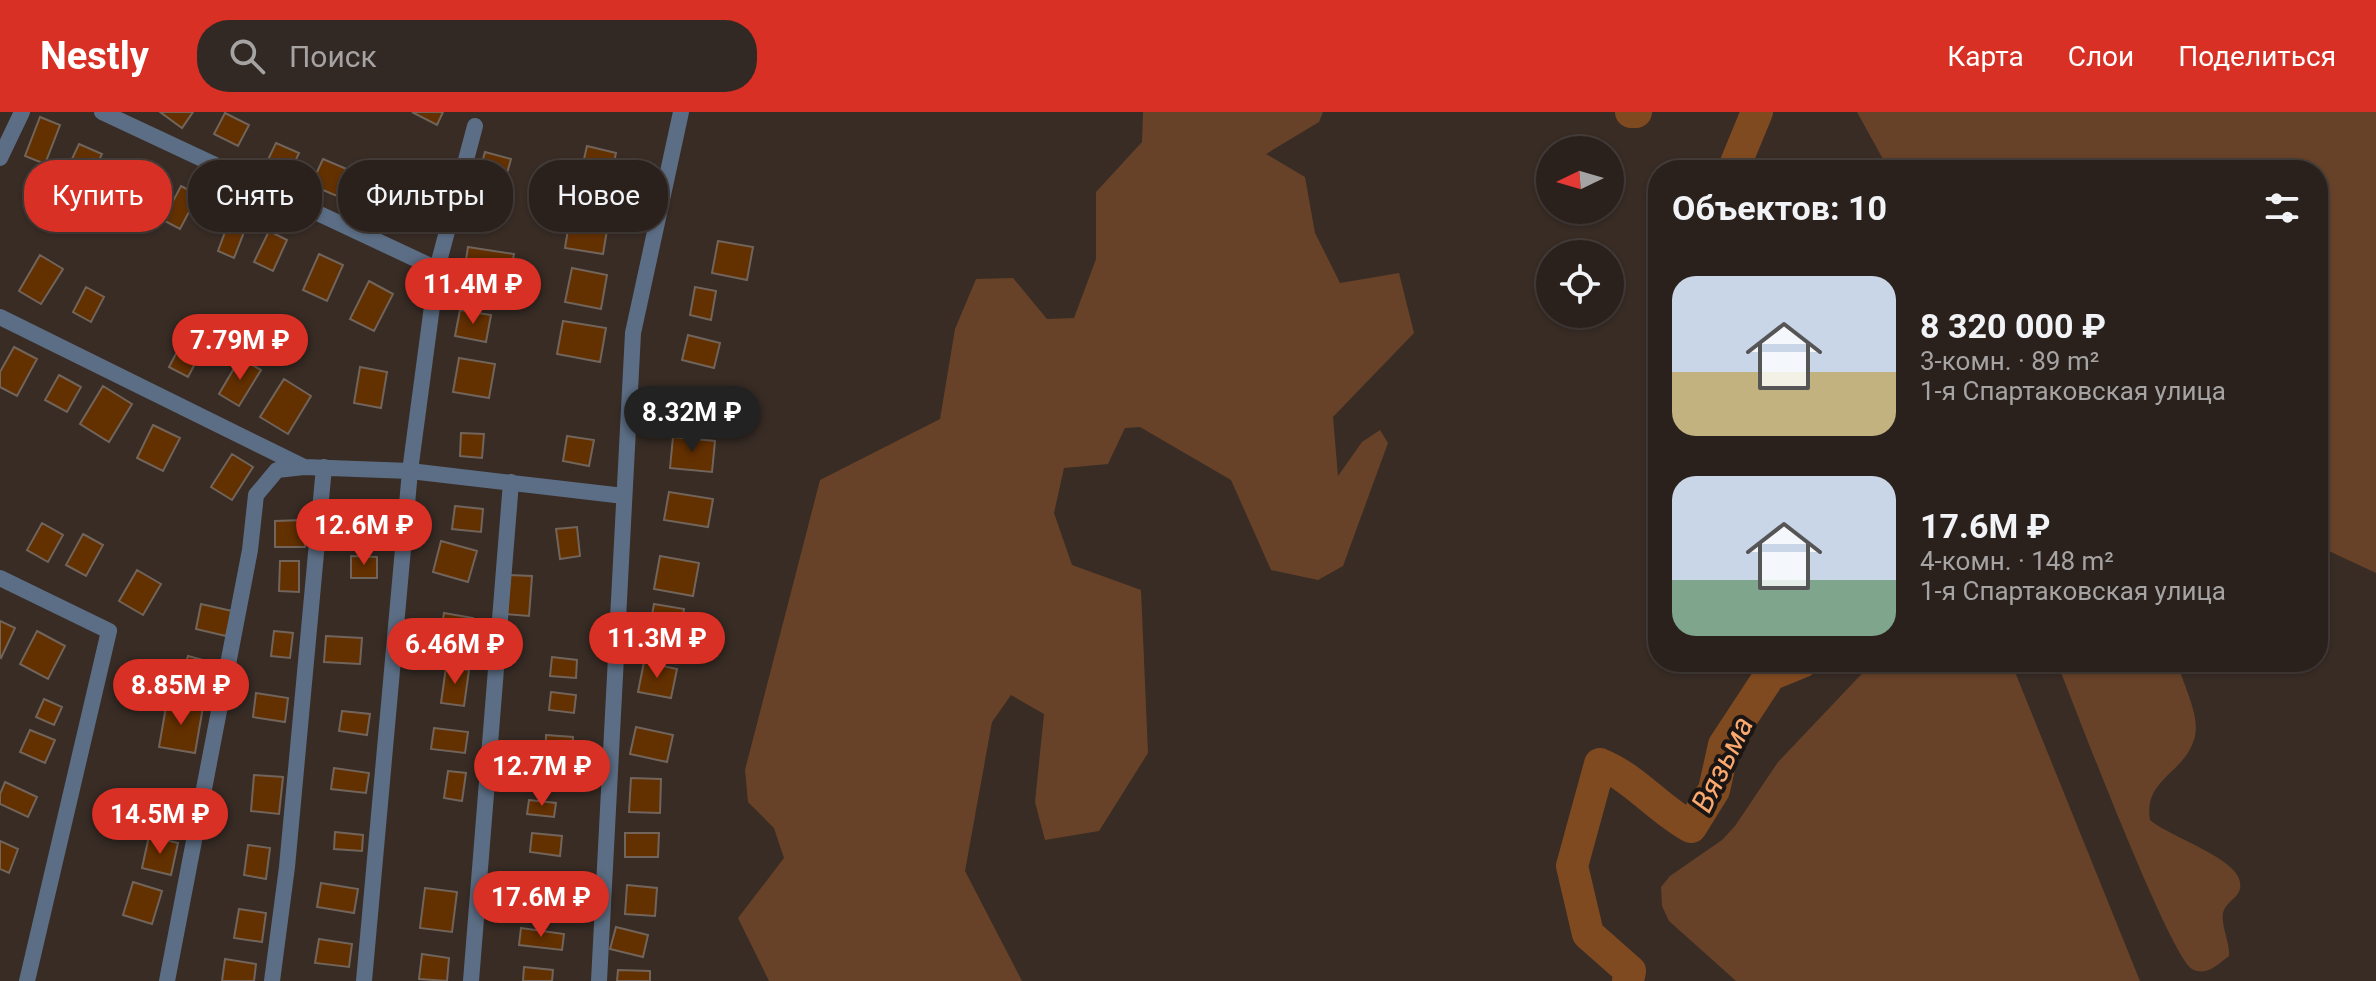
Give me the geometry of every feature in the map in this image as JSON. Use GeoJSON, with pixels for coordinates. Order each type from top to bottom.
{"type":"FeatureCollection","features":[{"type":"Feature","properties":{"kind":"street"},"geometry":{"type":"LineString","coordinates":[[0,158],[22,112]]}},
{"type":"Feature","properties":{"kind":"street"},"geometry":{"type":"LineString","coordinates":[[102,112],[437,269]]}},
{"type":"Feature","properties":{"kind":"street"},"geometry":{"type":"LineString","coordinates":[[599,981],[633,333],[681,112]]}},
{"type":"Feature","properties":{"kind":"street"},"geometry":{"type":"LineString","coordinates":[[364,981],[410,471],[437,269],[475,126]]}},
{"type":"Feature","properties":{"kind":"street"},"geometry":{"type":"LineString","coordinates":[[0,317],[304,467]]}},
{"type":"Feature","properties":{"kind":"street"},"geometry":{"type":"LineString","coordinates":[[167,981],[250,550],[256,495],[277,470],[324,467],[410,471],[624,496]]}},
{"type":"Feature","properties":{"kind":"street"},"geometry":{"type":"LineString","coordinates":[[272,981],[288,851],[324,467]]}},
{"type":"Feature","properties":{"kind":"street"},"geometry":{"type":"LineString","coordinates":[[471,981],[511,482]]}},
{"type":"Feature","properties":{"kind":"street"},"geometry":{"type":"LineString","coordinates":[[0,578],[109,631],[27,981]]}},
{"type":"Feature","properties":{"kind":"shaded area"},"geometry":{"type":"Polygon","coordinates":[[[1143,112],[1323,112],[1319,122],[1266,154],[1305,177],[1315,233],[1340,283],[1399,273],[1414,333],[1333,417],[1338,476],[1362,442],[1380,430],[1388,443],[1343,566],[1318,580],[1271,570],[1231,480],[1140,427],[1125,428],[1108,464],[1064,468],[1054,513],[1072,565],[1141,590],[1148,753],[1099,831],[1045,840],[1035,802],[1044,714],[1011,695],[992,722],[965,871],[1022,981],[769,981],[738,918],[784,858],[774,828],[748,802],[745,770],[820,480],[940,419],[955,329],[976,279],[1013,278],[1047,319],[1074,318],[1096,259],[1096,192],[1142,142],[1143,112]]]}},
{"type":"Feature","properties":{"kind":"shaded area"},"geometry":{"type":"Polygon","coordinates":[[[1857,112],[2376,112],[2376,573],[2328,551],[2328,160],[1883,160],[1857,112]]]}},
{"type":"Feature","properties":{"kind":"shaded area"},"geometry":{"type":"Polygon","coordinates":[[[1864,672],[2015,672],[2140,981],[1736,981],[1669,921],[1662,906],[1661,887],[1670,876],[1722,840],[1778,762],[1864,672]]]}},
{"type":"Feature","properties":{"kind":"shaded area"},"geometry":{"type":"Polygon","coordinates":[[[2061,672],[2180,672],[2193,708],[2195,736],[2183,759],[2153,794],[2150,820],[2215,856],[2236,873],[2240,882],[2239,891],[2223,913],[2229,956],[2212,968],[2203,971],[2192,969],[2163,921],[2061,672]]]}},
{"type":"Feature","properties":{"kind":"building"},"geometry":{"type":"Polygon","coordinates":[[[160,112],[193,112],[182,128],[160,112]]]}},
{"type":"Feature","properties":{"kind":"building"},"geometry":{"type":"Polygon","coordinates":[[[412,112],[443,112],[437,125],[412,112]]]}},
{"type":"Feature","properties":{"kind":"building"},"geometry":{"type":"Polygon","coordinates":[[[225,113],[249,125],[238,146],[214,134],[225,113]]]}},
{"type":"Feature","properties":{"kind":"building"},"geometry":{"type":"Polygon","coordinates":[[[40,117],[60,125],[47,160],[25,156],[40,117]]]}},
{"type":"Feature","properties":{"kind":"building"},"geometry":{"type":"Polygon","coordinates":[[[276,143],[299,153],[296,160],[268,160],[276,143]]]}},
{"type":"Feature","properties":{"kind":"building"},"geometry":{"type":"Polygon","coordinates":[[[79,144],[102,154],[99,160],[72,160],[79,144]]]}},
{"type":"Feature","properties":{"kind":"building"},"geometry":{"type":"Polygon","coordinates":[[[587,146],[616,153],[614,160],[584,160],[587,146]]]}},
{"type":"Feature","properties":{"kind":"building"},"geometry":{"type":"Polygon","coordinates":[[[485,152],[511,159],[511,160],[483,160],[485,152]]]}},
{"type":"Feature","properties":{"kind":"building"},"geometry":{"type":"Polygon","coordinates":[[[322,161],[338,165],[337,196],[322,190],[322,161]]]}},
{"type":"Feature","properties":{"kind":"building"},"geometry":{"type":"Polygon","coordinates":[[[181,186],[188,190],[188,214],[180,229],[172,225],[172,203],[181,186]]]}},
{"type":"Feature","properties":{"kind":"building"},"geometry":{"type":"Polygon","coordinates":[[[225,232],[244,232],[234,258],[218,251],[225,232]]]}},
{"type":"Feature","properties":{"kind":"building"},"geometry":{"type":"Polygon","coordinates":[[[269,232],[287,240],[273,271],[254,262],[269,232]]]}},
{"type":"Feature","properties":{"kind":"building"},"geometry":{"type":"Polygon","coordinates":[[[568,232],[607,232],[603,254],[565,248],[568,232]]]}},
{"type":"Feature","properties":{"kind":"building"},"geometry":{"type":"Polygon","coordinates":[[[718,241],[753,247],[747,280],[712,273],[718,241]]]}},
{"type":"Feature","properties":{"kind":"building"},"geometry":{"type":"Polygon","coordinates":[[[468,247],[514,254],[508,286],[463,279],[468,247]]]}},
{"type":"Feature","properties":{"kind":"building"},"geometry":{"type":"Polygon","coordinates":[[[319,254],[343,265],[327,301],[303,290],[319,254]]]}},
{"type":"Feature","properties":{"kind":"building"},"geometry":{"type":"Polygon","coordinates":[[[40,255],[63,269],[41,304],[19,291],[40,255]]]}},
{"type":"Feature","properties":{"kind":"building"},"geometry":{"type":"Polygon","coordinates":[[[572,268],[607,275],[601,309],[565,302],[572,268]]]}},
{"type":"Feature","properties":{"kind":"building"},"geometry":{"type":"Polygon","coordinates":[[[369,281],[393,294],[374,331],[350,319],[369,281]]]}},
{"type":"Feature","properties":{"kind":"building"},"geometry":{"type":"Polygon","coordinates":[[[86,287],[104,297],[91,322],[73,312],[86,287]]]}},
{"type":"Feature","properties":{"kind":"building"},"geometry":{"type":"Polygon","coordinates":[[[695,287],[716,291],[711,320],[690,315],[695,287]]]}},
{"type":"Feature","properties":{"kind":"building"},"geometry":{"type":"Polygon","coordinates":[[[460,310],[491,315],[486,342],[455,336],[460,310]]]}},
{"type":"Feature","properties":{"kind":"building"},"geometry":{"type":"Polygon","coordinates":[[[563,321],[606,328],[600,362],[557,354],[563,321]]]}},
{"type":"Feature","properties":{"kind":"building"},"geometry":{"type":"Polygon","coordinates":[[[189,329],[208,339],[188,377],[169,367],[189,329]]]}},
{"type":"Feature","properties":{"kind":"building"},"geometry":{"type":"Polygon","coordinates":[[[688,335],[720,343],[714,368],[682,360],[688,335]]]}},
{"type":"Feature","properties":{"kind":"building"},"geometry":{"type":"Polygon","coordinates":[[[14,347],[37,359],[17,396],[0,387],[0,372],[14,347]]]}},
{"type":"Feature","properties":{"kind":"building"},"geometry":{"type":"Polygon","coordinates":[[[240,358],[261,370],[239,406],[219,394],[240,358]]]}},
{"type":"Feature","properties":{"kind":"building"},"geometry":{"type":"Polygon","coordinates":[[[459,358],[495,364],[489,398],[453,392],[459,358]]]}},
{"type":"Feature","properties":{"kind":"building"},"geometry":{"type":"Polygon","coordinates":[[[360,367],[387,372],[381,408],[354,403],[360,367]]]}},
{"type":"Feature","properties":{"kind":"building"},"geometry":{"type":"Polygon","coordinates":[[[59,375],[81,387],[67,412],[45,400],[59,375]]]}},
{"type":"Feature","properties":{"kind":"building"},"geometry":{"type":"Polygon","coordinates":[[[284,379],[311,396],[288,434],[260,417],[284,379]]]}},
{"type":"Feature","properties":{"kind":"building"},"geometry":{"type":"Polygon","coordinates":[[[103,386],[132,404],[109,442],[80,424],[103,386]]]}},
{"type":"Feature","properties":{"kind":"building"},"geometry":{"type":"Polygon","coordinates":[[[682,388],[716,394],[712,420],[677,415],[682,388]]]}},
{"type":"Feature","properties":{"kind":"building"},"geometry":{"type":"Polygon","coordinates":[[[153,425],[180,438],[163,471],[137,458],[153,425]]]}},
{"type":"Feature","properties":{"kind":"building"},"geometry":{"type":"Polygon","coordinates":[[[461,433],[484,434],[482,458],[460,456],[461,433]]]}},
{"type":"Feature","properties":{"kind":"building"},"geometry":{"type":"Polygon","coordinates":[[[567,436],[594,440],[589,466],[563,461],[567,436]]]}},
{"type":"Feature","properties":{"kind":"building"},"geometry":{"type":"Polygon","coordinates":[[[673,437],[715,441],[712,472],[670,468],[673,437]]]}},
{"type":"Feature","properties":{"kind":"building"},"geometry":{"type":"Polygon","coordinates":[[[232,454],[253,467],[232,500],[211,487],[232,454]]]}},
{"type":"Feature","properties":{"kind":"building"},"geometry":{"type":"Polygon","coordinates":[[[669,492],[713,499],[708,527],[664,520],[669,492]]]}},
{"type":"Feature","properties":{"kind":"building"},"geometry":{"type":"Polygon","coordinates":[[[455,506],[483,509],[481,532],[452,529],[455,506]]]}},
{"type":"Feature","properties":{"kind":"building"},"geometry":{"type":"Polygon","coordinates":[[[356,514],[378,515],[376,538],[355,536],[356,514]]]}},
{"type":"Feature","properties":{"kind":"building"},"geometry":{"type":"Polygon","coordinates":[[[304,520],[305,547],[275,547],[275,521],[304,520]]]}},
{"type":"Feature","properties":{"kind":"building"},"geometry":{"type":"Polygon","coordinates":[[[42,523],[63,535],[48,562],[27,550],[42,523]]]}},
{"type":"Feature","properties":{"kind":"building"},"geometry":{"type":"Polygon","coordinates":[[[577,527],[580,556],[560,559],[556,529],[577,527]]]}},
{"type":"Feature","properties":{"kind":"building"},"geometry":{"type":"Polygon","coordinates":[[[83,534],[103,545],[86,576],[66,565],[83,534]]]}},
{"type":"Feature","properties":{"kind":"building"},"geometry":{"type":"Polygon","coordinates":[[[441,541],[477,551],[468,582],[433,572],[441,541]]]}},
{"type":"Feature","properties":{"kind":"building"},"geometry":{"type":"Polygon","coordinates":[[[351,556],[377,557],[377,578],[351,578],[351,556]]]}},
{"type":"Feature","properties":{"kind":"building"},"geometry":{"type":"Polygon","coordinates":[[[660,556],[699,563],[693,596],[654,589],[660,556]]]}},
{"type":"Feature","properties":{"kind":"building"},"geometry":{"type":"Polygon","coordinates":[[[280,561],[299,561],[299,592],[279,591],[280,561]]]}},
{"type":"Feature","properties":{"kind":"building"},"geometry":{"type":"Polygon","coordinates":[[[137,570],[161,584],[143,615],[119,601],[137,570]]]}},
{"type":"Feature","properties":{"kind":"building"},"geometry":{"type":"Polygon","coordinates":[[[509,575],[532,576],[529,616],[506,614],[509,575]]]}},
{"type":"Feature","properties":{"kind":"building"},"geometry":{"type":"Polygon","coordinates":[[[201,604],[232,611],[226,636],[196,629],[201,604]]]}},
{"type":"Feature","properties":{"kind":"building"},"geometry":{"type":"Polygon","coordinates":[[[654,604],[684,609],[679,637],[649,631],[654,604]]]}},
{"type":"Feature","properties":{"kind":"building"},"geometry":{"type":"Polygon","coordinates":[[[444,613],[473,618],[468,649],[439,644],[444,613]]]}},
{"type":"Feature","properties":{"kind":"building"},"geometry":{"type":"Polygon","coordinates":[[[0,621],[15,628],[1,658],[0,657],[0,621]]]}},
{"type":"Feature","properties":{"kind":"building"},"geometry":{"type":"Polygon","coordinates":[[[37,631],[65,646],[48,679],[20,664],[37,631]]]}},
{"type":"Feature","properties":{"kind":"building"},"geometry":{"type":"Polygon","coordinates":[[[274,631],[293,633],[290,658],[271,656],[274,631]]]}},
{"type":"Feature","properties":{"kind":"building"},"geometry":{"type":"Polygon","coordinates":[[[326,636],[362,638],[360,664],[324,662],[326,636]]]}},
{"type":"Feature","properties":{"kind":"building"},"geometry":{"type":"Polygon","coordinates":[[[188,656],[218,664],[211,687],[181,679],[188,656]]]}},
{"type":"Feature","properties":{"kind":"building"},"geometry":{"type":"Polygon","coordinates":[[[552,657],[577,660],[576,678],[550,676],[552,657]]]}},
{"type":"Feature","properties":{"kind":"building"},"geometry":{"type":"Polygon","coordinates":[[[644,662],[677,669],[671,698],[638,692],[644,662]]]}},
{"type":"Feature","properties":{"kind":"building"},"geometry":{"type":"Polygon","coordinates":[[[446,667],[469,670],[464,706],[441,703],[446,667]]]}},
{"type":"Feature","properties":{"kind":"building"},"geometry":{"type":"Polygon","coordinates":[[[551,692],[576,695],[574,713],[549,710],[551,692]]]}},
{"type":"Feature","properties":{"kind":"building"},"geometry":{"type":"Polygon","coordinates":[[[256,693],[288,698],[285,722],[253,717],[256,693]]]}},
{"type":"Feature","properties":{"kind":"building"},"geometry":{"type":"Polygon","coordinates":[[[44,699],[62,707],[54,725],[36,717],[44,699]]]}},
{"type":"Feature","properties":{"kind":"building"},"geometry":{"type":"Polygon","coordinates":[[[167,701],[203,707],[195,753],[159,747],[167,701]]]}},
{"type":"Feature","properties":{"kind":"building"},"geometry":{"type":"Polygon","coordinates":[[[342,711],[370,714],[367,735],[339,731],[342,711]]]}},
{"type":"Feature","properties":{"kind":"building"},"geometry":{"type":"Polygon","coordinates":[[[636,727],[673,735],[667,762],[630,754],[636,727]]]}},
{"type":"Feature","properties":{"kind":"building"},"geometry":{"type":"Polygon","coordinates":[[[434,728],[468,732],[465,753],[431,749],[434,728]]]}},
{"type":"Feature","properties":{"kind":"building"},"geometry":{"type":"Polygon","coordinates":[[[30,730],[55,740],[45,763],[20,752],[30,730]]]}},
{"type":"Feature","properties":{"kind":"building"},"geometry":{"type":"Polygon","coordinates":[[[546,735],[573,737],[571,772],[545,771],[546,735]]]}},
{"type":"Feature","properties":{"kind":"building"},"geometry":{"type":"Polygon","coordinates":[[[334,768],[369,773],[366,793],[331,789],[334,768]]]}},
{"type":"Feature","properties":{"kind":"building"},"geometry":{"type":"Polygon","coordinates":[[[448,771],[466,773],[462,801],[444,798],[448,771]]]}},
{"type":"Feature","properties":{"kind":"building"},"geometry":{"type":"Polygon","coordinates":[[[254,775],[283,777],[279,814],[251,811],[254,775]]]}},
{"type":"Feature","properties":{"kind":"building"},"geometry":{"type":"Polygon","coordinates":[[[631,778],[661,779],[660,813],[629,812],[631,778]]]}},
{"type":"Feature","properties":{"kind":"building"},"geometry":{"type":"Polygon","coordinates":[[[5,782],[37,797],[28,817],[0,804],[5,782]]]}},
{"type":"Feature","properties":{"kind":"building"},"geometry":{"type":"Polygon","coordinates":[[[138,797],[185,808],[181,826],[134,815],[138,797]]]}},
{"type":"Feature","properties":{"kind":"building"},"geometry":{"type":"Polygon","coordinates":[[[529,800],[556,803],[554,817],[527,814],[529,800]]]}},
{"type":"Feature","properties":{"kind":"building"},"geometry":{"type":"Polygon","coordinates":[[[335,832],[363,835],[362,851],[334,849],[335,832]]]}},
{"type":"Feature","properties":{"kind":"building"},"geometry":{"type":"Polygon","coordinates":[[[532,833],[562,836],[560,856],[530,852],[532,833]]]}},
{"type":"Feature","properties":{"kind":"building"},"geometry":{"type":"Polygon","coordinates":[[[625,833],[659,833],[658,857],[625,857],[625,833]]]}},
{"type":"Feature","properties":{"kind":"building"},"geometry":{"type":"Polygon","coordinates":[[[149,836],[178,843],[171,875],[142,868],[149,836]]]}},
{"type":"Feature","properties":{"kind":"building"},"geometry":{"type":"Polygon","coordinates":[[[0,841],[18,849],[9,873],[0,869],[0,841]]]}},
{"type":"Feature","properties":{"kind":"building"},"geometry":{"type":"Polygon","coordinates":[[[248,845],[270,848],[266,879],[244,875],[248,845]]]}},
{"type":"Feature","properties":{"kind":"building"},"geometry":{"type":"Polygon","coordinates":[[[535,880],[570,884],[565,917],[531,912],[535,880]]]}},
{"type":"Feature","properties":{"kind":"building"},"geometry":{"type":"Polygon","coordinates":[[[133,882],[162,891],[152,924],[123,915],[133,882]]]}},
{"type":"Feature","properties":{"kind":"building"},"geometry":{"type":"Polygon","coordinates":[[[321,883],[358,889],[354,913],[317,907],[321,883]]]}},
{"type":"Feature","properties":{"kind":"building"},"geometry":{"type":"Polygon","coordinates":[[[627,885],[657,888],[655,916],[625,914],[627,885]]]}},
{"type":"Feature","properties":{"kind":"building"},"geometry":{"type":"Polygon","coordinates":[[[425,888],[457,892],[452,932],[420,928],[425,888]]]}},
{"type":"Feature","properties":{"kind":"building"},"geometry":{"type":"Polygon","coordinates":[[[239,909],[266,913],[262,942],[234,938],[239,909]]]}},
{"type":"Feature","properties":{"kind":"building"},"geometry":{"type":"Polygon","coordinates":[[[616,927],[648,935],[643,957],[610,949],[616,927]]]}},
{"type":"Feature","properties":{"kind":"building"},"geometry":{"type":"Polygon","coordinates":[[[521,928],[564,934],[562,950],[519,945],[521,928]]]}},
{"type":"Feature","properties":{"kind":"building"},"geometry":{"type":"Polygon","coordinates":[[[319,939],[352,944],[349,967],[315,963],[319,939]]]}},
{"type":"Feature","properties":{"kind":"building"},"geometry":{"type":"Polygon","coordinates":[[[422,954],[449,958],[447,981],[419,979],[422,954]]]}},
{"type":"Feature","properties":{"kind":"building"},"geometry":{"type":"Polygon","coordinates":[[[225,959],[256,964],[254,981],[222,981],[225,959]]]}},
{"type":"Feature","properties":{"kind":"building"},"geometry":{"type":"Polygon","coordinates":[[[524,967],[553,970],[552,981],[523,981],[524,967]]]}},
{"type":"Feature","properties":{"kind":"building"},"geometry":{"type":"Polygon","coordinates":[[[618,970],[650,971],[650,981],[617,981],[618,970]]]}},
{"type":"Feature","properties":{"kind":"waterway","name":"Вязьма"},"geometry":{"type":"LineString","coordinates":[[1631,112],[1636,112]]}},
{"type":"Feature","properties":{"kind":"waterway","name":"Вязьма"},"geometry":{"type":"LineString","coordinates":[[1737,160],[1757,112]]}},
{"type":"Feature","properties":{"kind":"waterway","name":"Вязьма"},"geometry":{"type":"LineString","coordinates":[[1628,981],[1630,971],[1588,934],[1572,866],[1600,764],[1624,777],[1691,827],[1714,790],[1724,745],[1770,675],[1777,672]]}}]}
